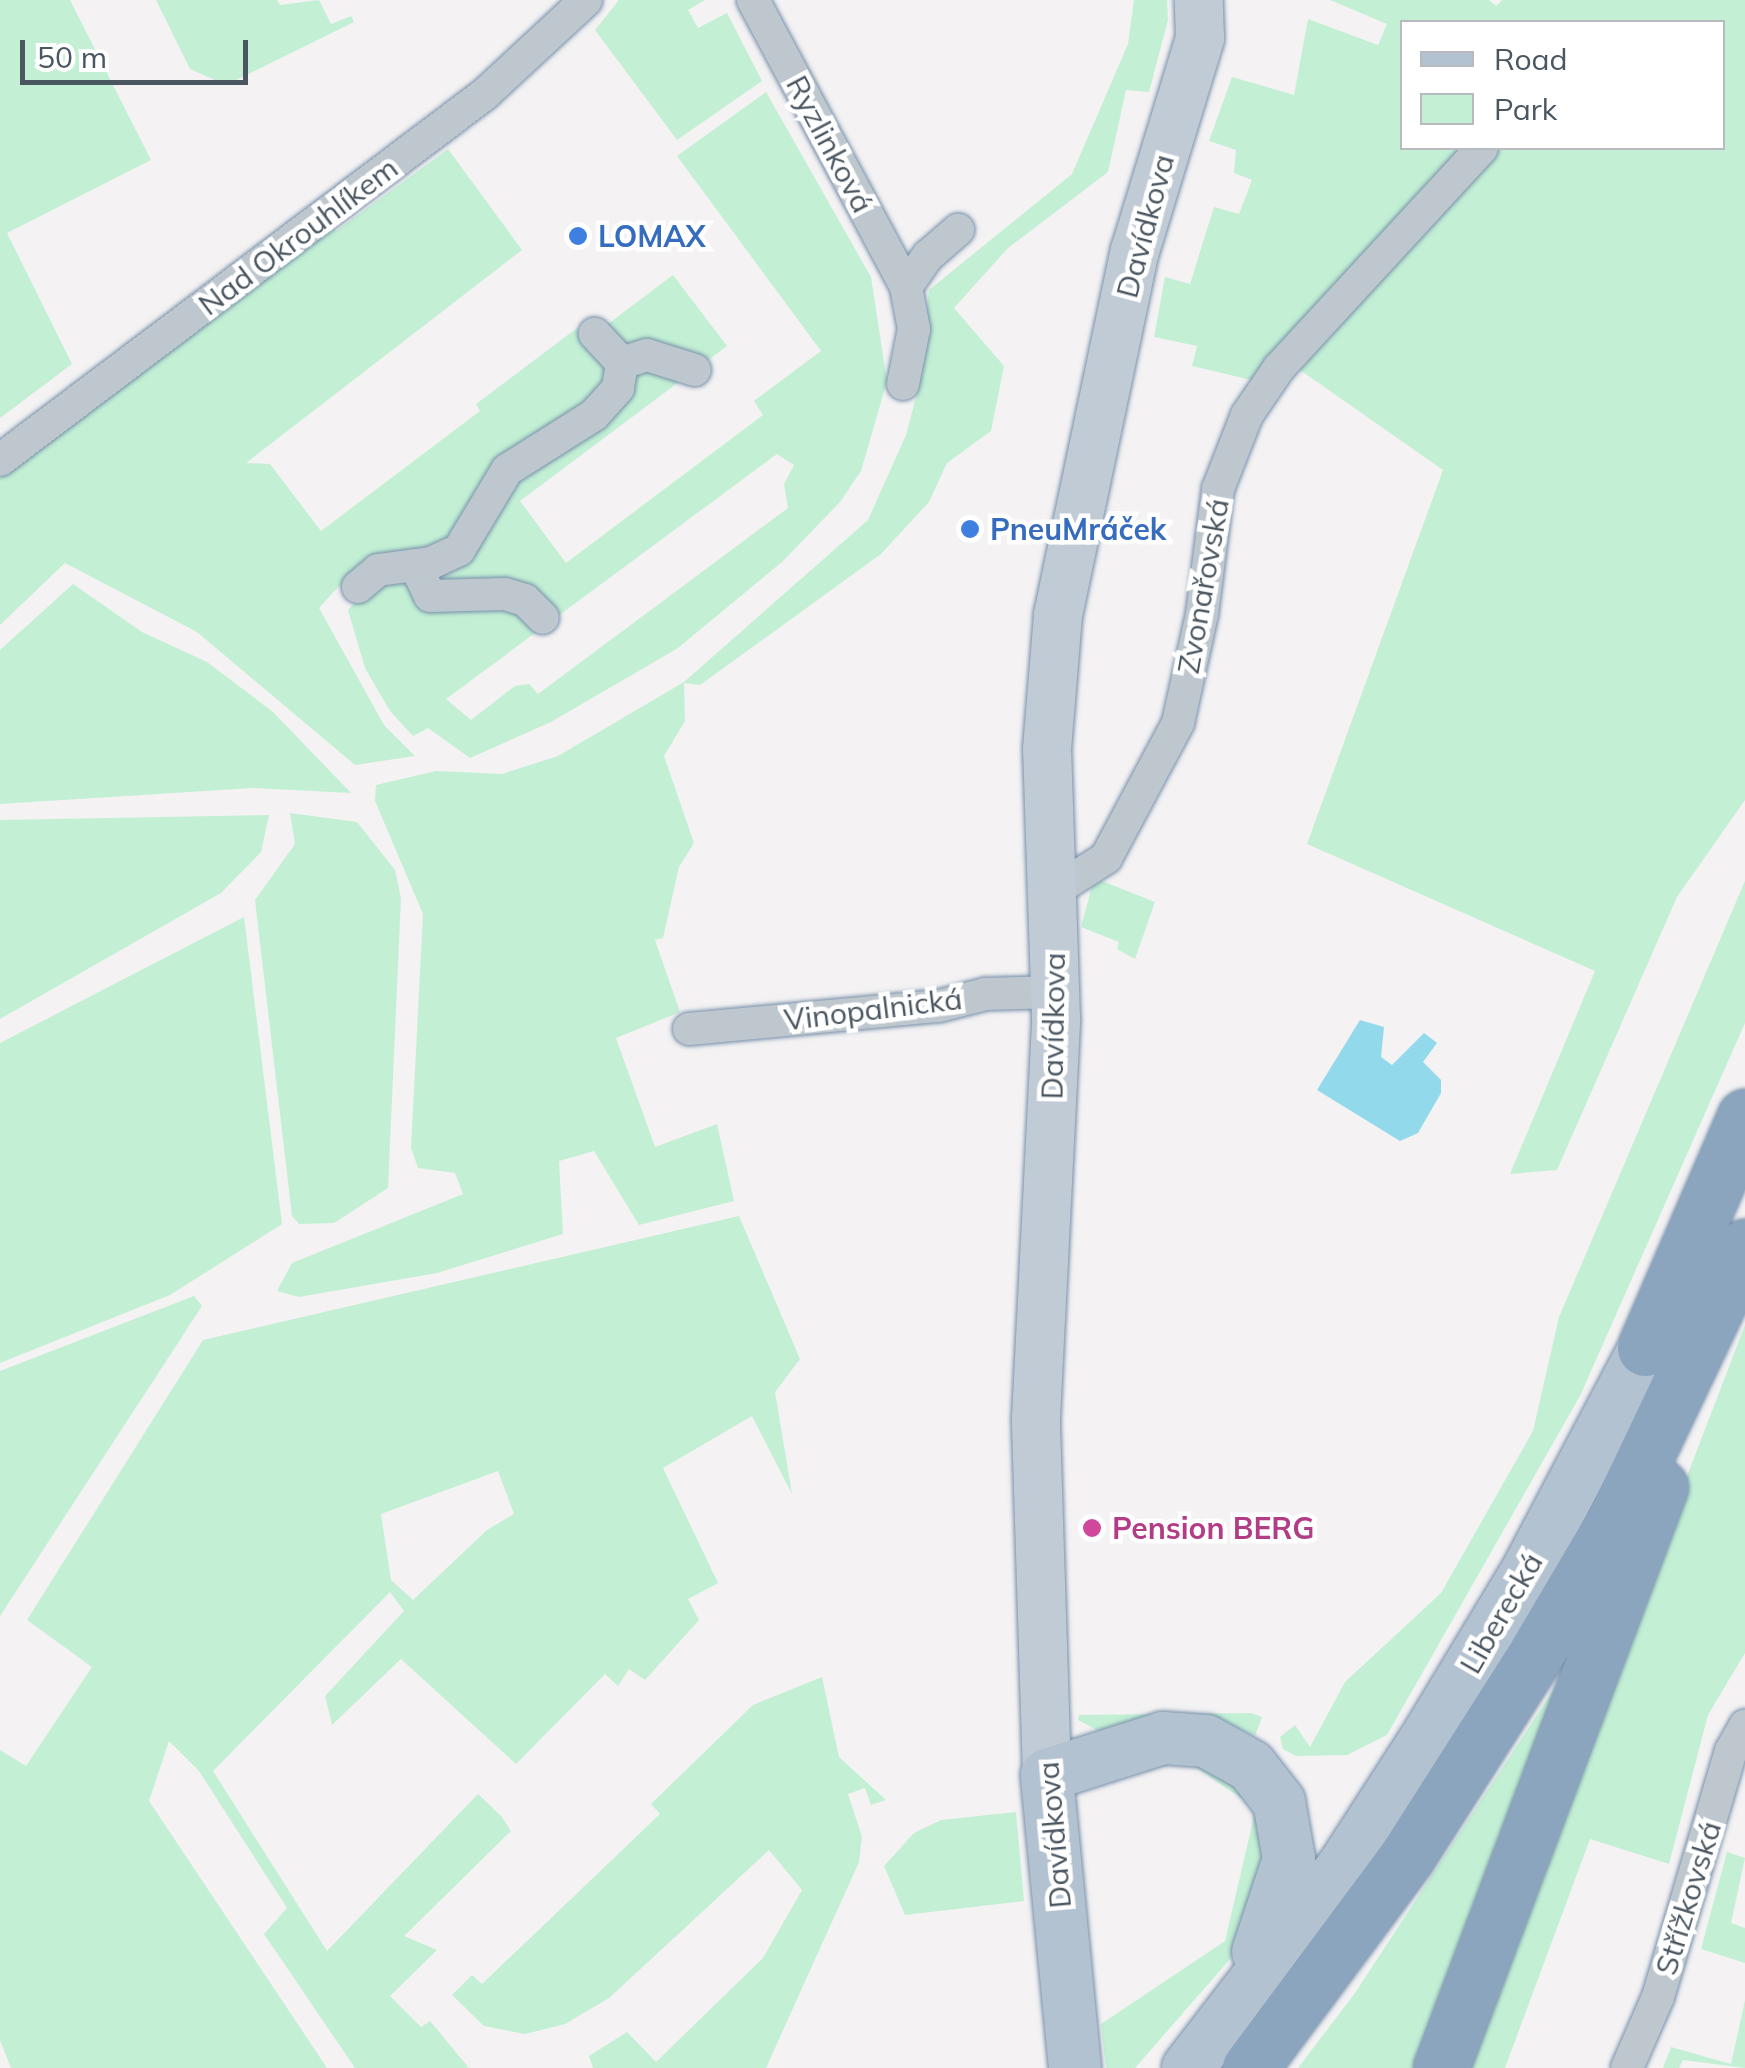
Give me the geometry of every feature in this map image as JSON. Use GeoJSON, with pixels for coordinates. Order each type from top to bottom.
{"type":"FeatureCollection","features":[{"type":"Feature","properties":{"kind":"highway","name":"Liberecká"},"geometry":{"type":"LineString","coordinates":[[1644,1348],[1745,1117]]}},
{"type":"Feature","properties":{"kind":"highway","name":"Liberecká"},"geometry":{"type":"LineString","coordinates":[[1250,2068],[1340,1954],[1465,1769],[1617,1516],[1713,1323],[1745,1247]]}},
{"type":"Feature","properties":{"kind":"highway"},"geometry":{"type":"LineString","coordinates":[[1442,2068],[1632,1575],[1713,1323]]}},
{"type":"Feature","properties":{"kind":"main road","name":"Liberecká"},"geometry":{"type":"LineString","coordinates":[[1188,2068],[1342,1867],[1429,1734],[1528,1568],[1644,1348]]}},
{"type":"Feature","properties":{"kind":"main road"},"geometry":{"type":"LineString","coordinates":[[1047,1775],[1138,1743],[1184,1738],[1218,1747],[1263,1776],[1285,1816],[1288,1859],[1258,1952],[1188,2068]]}},
{"type":"Feature","properties":{"kind":"main road"},"geometry":{"type":"LineString","coordinates":[[1056,1866],[1078,1817],[1113,1776],[1184,1738]]}},
{"type":"Feature","properties":{"kind":"main road","name":"Davídkova"},"geometry":{"type":"LineString","coordinates":[[1047,1775],[1074,2068]]}},
{"type":"Feature","properties":{"kind":"street","name":"Nad Okrouhlíkem"},"geometry":{"type":"LineString","coordinates":[[0,460],[485,94],[586,0]]}},
{"type":"Feature","properties":{"kind":"street","name":"Ryzlinková"},"geometry":{"type":"LineString","coordinates":[[753,0],[906,288],[914,329],[903,384]]}},
{"type":"Feature","properties":{"kind":"street","name":"Davídkova"},"geometry":{"type":"LineString","coordinates":[[1047,1775],[1036,1418],[1056,992],[1047,749],[1058,614],[1135,251],[1200,38],[1199,0]]}},
{"type":"Feature","properties":{"kind":"street","name":"Zvonařovská"},"geometry":{"type":"LineString","coordinates":[[1054,891],[1106,858],[1178,723],[1202,614],[1218,489],[1247,415],[1279,368],[1480,150]]}},
{"type":"Feature","properties":{"kind":"street"},"geometry":{"type":"LineString","coordinates":[[906,288],[928,256],[958,230]]}},
{"type":"Feature","properties":{"kind":"street"},"geometry":{"type":"LineString","coordinates":[[596,334],[622,363]]}},
{"type":"Feature","properties":{"kind":"street"},"geometry":{"type":"LineString","coordinates":[[622,363],[647,356],[695,370]]}},
{"type":"Feature","properties":{"kind":"street"},"geometry":{"type":"LineString","coordinates":[[358,587],[378,570],[416,565],[460,550],[507,470],[594,415],[618,388],[622,363]]}},
{"type":"Feature","properties":{"kind":"street"},"geometry":{"type":"LineString","coordinates":[[416,565],[430,596],[506,594],[524,600],[543,618]]}},
{"type":"Feature","properties":{"kind":"street","name":"Vinopalnická"},"geometry":{"type":"LineString","coordinates":[[689,1029],[939,1006],[985,994],[1056,992]]}},
{"type":"Feature","properties":{"kind":"street","name":"Střížkovská"},"geometry":{"type":"LineString","coordinates":[[1627,2068],[1658,1997],[1731,1751],[1745,1726]]}},
{"type":"Feature","properties":{"kind":"green space"},"geometry":{"type":"Polygon","coordinates":[[[0,0],[70,0],[151,160],[7,233],[72,364],[0,418],[0,0]]]}},
{"type":"Feature","properties":{"kind":"green space"},"geometry":{"type":"Polygon","coordinates":[[[156,0],[277,0],[280,5],[319,0],[331,24],[351,16],[354,22],[236,80],[217,81],[190,69],[156,0]]]}},
{"type":"Feature","properties":{"kind":"green space"},"geometry":{"type":"Polygon","coordinates":[[[619,0],[705,0],[688,10],[698,28],[727,13],[762,81],[677,140],[595,30],[619,0]]]}},
{"type":"Feature","properties":{"kind":"green space"},"geometry":{"type":"Polygon","coordinates":[[[1134,0],[1167,0],[1168,20],[1149,92],[1126,90],[1108,172],[1008,248],[954,308],[1004,366],[991,431],[947,463],[929,502],[881,554],[700,685],[684,683],[685,721],[664,756],[694,843],[679,867],[663,938],[655,940],[680,1012],[616,1038],[655,1147],[717,1124],[734,1201],[639,1225],[594,1151],[559,1161],[563,1234],[437,1273],[299,1297],[277,1291],[292,1263],[463,1194],[455,1173],[418,1168],[411,1148],[423,914],[375,801],[376,785],[436,771],[502,774],[558,756],[684,682],[868,520],[906,435],[920,382],[929,290],[1072,174],[1128,44],[1134,0]]]}},
{"type":"Feature","properties":{"kind":"green space"},"geometry":{"type":"Polygon","coordinates":[[[1330,0],[1489,0],[1496,6],[1502,0],[1745,0],[1745,800],[1677,897],[1557,1170],[1510,1174],[1595,971],[1307,844],[1443,470],[1300,370],[1493,150],[1725,150],[1725,20],[1400,20],[1400,150],[1464,150],[1260,382],[1192,366],[1197,346],[1154,337],[1165,277],[1190,284],[1214,207],[1239,214],[1252,180],[1234,173],[1236,150],[1209,141],[1232,77],[1294,95],[1308,19],[1378,45],[1387,24],[1330,0]]]}},
{"type":"Feature","properties":{"kind":"green space"},"geometry":{"type":"Polygon","coordinates":[[[766,92],[871,277],[887,381],[861,471],[840,502],[783,561],[678,648],[551,722],[470,758],[428,728],[413,736],[390,711],[365,668],[348,610],[359,597],[339,586],[319,608],[384,725],[415,756],[355,765],[197,632],[65,563],[0,625],[0,478],[332,225],[336,231],[448,149],[522,250],[246,463],[270,464],[321,531],[480,411],[476,404],[577,328],[582,334],[600,330],[673,275],[727,346],[520,501],[566,563],[763,415],[754,401],[821,351],[677,156],[766,92]],[[777,454],[446,699],[471,720],[515,686],[529,684],[538,694],[788,508],[784,484],[794,465],[777,454]]]}},
{"type":"Feature","properties":{"kind":"green space"},"geometry":{"type":"Polygon","coordinates":[[[73,584],[142,632],[207,662],[273,712],[351,793],[252,788],[0,804],[0,650],[73,584]]]}},
{"type":"Feature","properties":{"kind":"green space"},"geometry":{"type":"Polygon","coordinates":[[[290,813],[357,822],[395,870],[401,898],[388,1188],[334,1223],[299,1224],[292,1216],[255,900],[295,844],[290,813]]]}},
{"type":"Feature","properties":{"kind":"green space"},"geometry":{"type":"Polygon","coordinates":[[[269,815],[261,852],[221,893],[0,1019],[0,820],[269,815]]]}},
{"type":"Feature","properties":{"kind":"green space"},"geometry":{"type":"Polygon","coordinates":[[[1102,881],[1155,902],[1135,959],[1117,949],[1119,942],[1081,927],[1092,886],[1102,881]]]}},
{"type":"Feature","properties":{"kind":"green space"},"geometry":{"type":"Polygon","coordinates":[[[1745,881],[1745,1023],[1580,1396],[1387,1735],[1347,1755],[1296,1756],[1283,1749],[1280,1737],[1295,1725],[1310,1747],[1345,1682],[1441,1593],[1533,1431],[1559,1317],[1745,881]]]}},
{"type":"Feature","properties":{"kind":"green space"},"geometry":{"type":"Polygon","coordinates":[[[244,917],[282,1224],[170,1295],[0,1363],[0,1043],[244,917]]]}},
{"type":"Feature","properties":{"kind":"green space"},"geometry":{"type":"Polygon","coordinates":[[[739,1216],[800,1359],[775,1392],[792,1494],[752,1416],[663,1468],[718,1583],[688,1599],[699,1620],[645,1680],[629,1669],[618,1686],[605,1674],[516,1764],[401,1659],[332,1725],[325,1696],[404,1611],[390,1592],[213,1771],[327,1951],[478,1794],[502,1817],[511,1831],[404,1936],[437,1950],[390,1996],[421,2027],[430,2021],[469,2068],[355,2068],[264,1934],[287,1908],[199,1771],[169,1741],[149,1801],[327,2068],[11,2068],[0,2040],[0,1750],[26,1766],[92,1667],[27,1620],[203,1340],[739,1216]],[[498,1471],[381,1514],[391,1580],[413,1600],[487,1530],[514,1514],[498,1471]]]}},
{"type":"Feature","properties":{"kind":"green space"},"geometry":{"type":"Polygon","coordinates":[[[194,1296],[202,1306],[0,1616],[0,1371],[194,1296]]]}},
{"type":"Feature","properties":{"kind":"green space"},"geometry":{"type":"Polygon","coordinates":[[[1745,1325],[1745,1653],[1708,1715],[1669,1864],[1590,1839],[1505,2068],[1460,2068],[1745,1325]]]}},
{"type":"Feature","properties":{"kind":"green space"},"geometry":{"type":"Polygon","coordinates":[[[1584,1643],[1416,2068],[1298,2068],[1355,1993],[1584,1643]]]}},
{"type":"Feature","properties":{"kind":"green space"},"geometry":{"type":"Polygon","coordinates":[[[822,1677],[839,1757],[886,1800],[871,1805],[865,1788],[848,1794],[862,1837],[859,1862],[766,2068],[593,2068],[589,2056],[627,2032],[656,2062],[763,1958],[802,1890],[769,1850],[609,1998],[565,2024],[525,2034],[484,2026],[452,1995],[472,1975],[482,1984],[660,1814],[651,1804],[753,1705],[822,1677]]]}},
{"type":"Feature","properties":{"kind":"green space"},"geometry":{"type":"Polygon","coordinates":[[[1251,1713],[1262,1717],[1255,1736],[1217,1719],[1151,1716],[1099,1731],[1078,1720],[1079,1715],[1251,1713]]]}},
{"type":"Feature","properties":{"kind":"green space"},"geometry":{"type":"Polygon","coordinates":[[[1161,1756],[1193,1758],[1221,1769],[1264,1809],[1274,1836],[1269,1889],[1231,1958],[1135,2068],[1106,2068],[1101,2024],[1225,1941],[1256,1808],[1186,1761],[1138,1773],[1161,1756]]]}},
{"type":"Feature","properties":{"kind":"green space"},"geometry":{"type":"Polygon","coordinates":[[[1016,1812],[1024,1901],[905,1915],[884,1866],[914,1833],[941,1820],[1016,1812]]]}},
{"type":"Feature","properties":{"kind":"green space"},"geometry":{"type":"Polygon","coordinates":[[[1727,1852],[1745,1858],[1731,1923],[1745,1928],[1745,1963],[1701,1949],[1727,1852]]]}},
{"type":"Feature","properties":{"kind":"green space"},"geometry":{"type":"Polygon","coordinates":[[[1745,2000],[1745,2068],[1683,2060],[1679,2068],[1663,2068],[1671,2047],[1731,2064],[1745,2000]]]}},
{"type":"Feature","properties":{"kind":"water"},"geometry":{"type":"Polygon","coordinates":[[[1360,1020],[1384,1027],[1381,1057],[1392,1065],[1424,1033],[1437,1043],[1423,1062],[1441,1080],[1441,1093],[1418,1133],[1400,1141],[1317,1090],[1360,1020]]]}},
{"type":"Feature","properties":{"kind":"place","name":"LOMAX"},"geometry":{"type":"Point","coordinates":[578,236]}},
{"type":"Feature","properties":{"kind":"place","name":"PneuMráček"},"geometry":{"type":"Point","coordinates":[970,529]}},
{"type":"Feature","properties":{"kind":"place","name":"Pension BERG"},"geometry":{"type":"Point","coordinates":[1092,1528]}}]}
